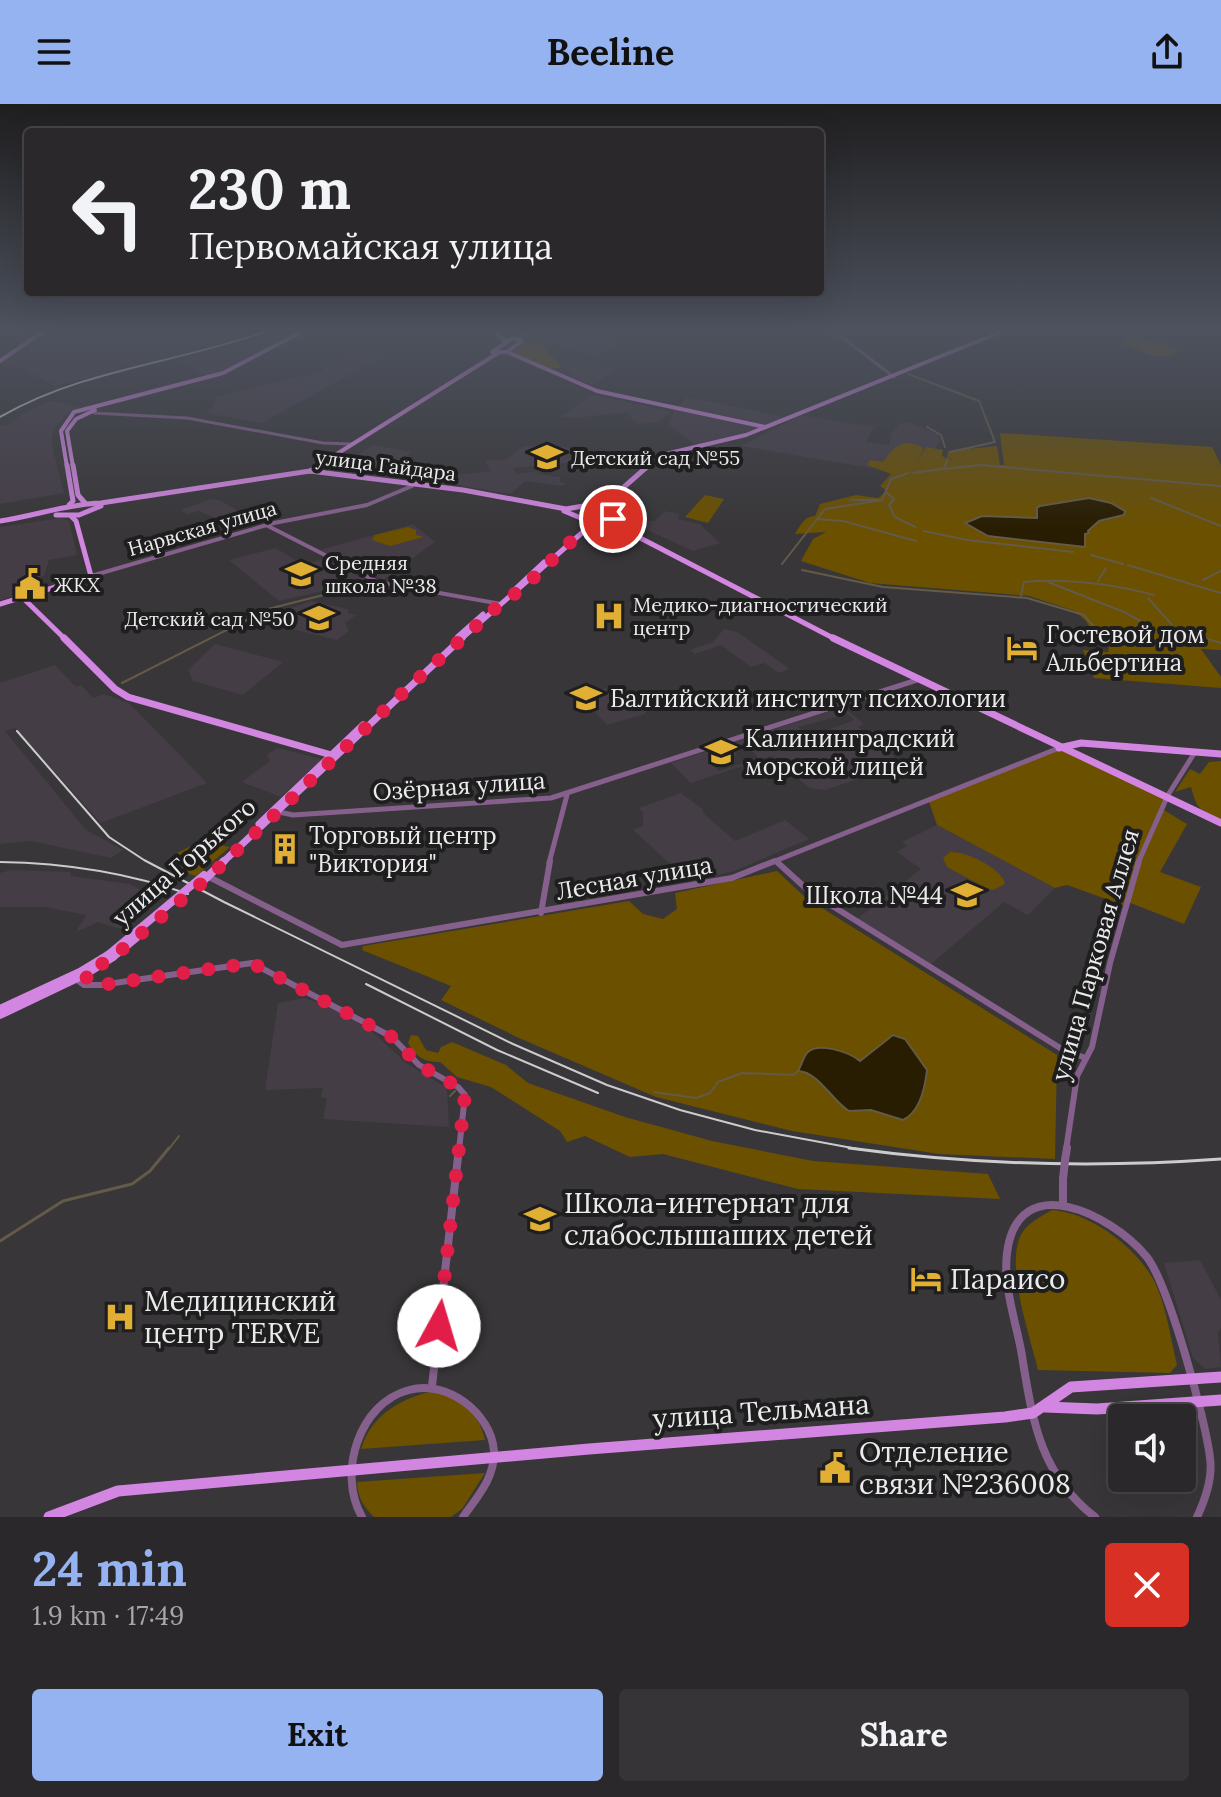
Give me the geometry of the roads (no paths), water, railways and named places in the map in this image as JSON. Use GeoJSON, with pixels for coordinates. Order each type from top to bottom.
{"type":"FeatureCollection","features":[{"type":"Feature","properties":{"kind":"main road"},"geometry":{"type":"LineString","coordinates":[[89,506],[78,495],[61,429],[74,414],[131,397]]}},
{"type":"Feature","properties":{"kind":"main road"},"geometry":{"type":"LineString","coordinates":[[91,576],[69,513],[73,501],[66,446],[69,425],[77,418],[148,397]]}},
{"type":"Feature","properties":{"kind":"main road"},"geometry":{"type":"LineString","coordinates":[[309,473],[428,397]]}},
{"type":"Feature","properties":{"kind":"main road"},"geometry":{"type":"LineString","coordinates":[[625,397],[767,427]]}},
{"type":"Feature","properties":{"kind":"main road"},"geometry":{"type":"LineString","coordinates":[[617,526],[608,505],[661,455],[729,441],[843,397]]}},
{"type":"Feature","properties":{"kind":"main road"},"geometry":{"type":"LineString","coordinates":[[88,408],[96,412]]}},
{"type":"Feature","properties":{"kind":"main road"},"geometry":{"type":"LineString","coordinates":[[74,414],[87,415]]}},
{"type":"Feature","properties":{"kind":"main road"},"geometry":{"type":"LineString","coordinates":[[320,465],[328,473]]}},
{"type":"Feature","properties":{"kind":"main road","name":"улица Гайдара"},"geometry":{"type":"LineString","coordinates":[[309,473],[510,500],[574,516]]}},
{"type":"Feature","properties":{"kind":"main road","name":"улица Гайдара"},"geometry":{"type":"LineString","coordinates":[[69,513],[89,506],[309,473],[463,490],[566,509],[582,508]]}},
{"type":"Feature","properties":{"kind":"main road"},"geometry":{"type":"LineString","coordinates":[[579,521],[574,516],[582,508],[613,498]]}},
{"type":"Feature","properties":{"kind":"main road","name":"улица Гайдара"},"geometry":{"type":"LineString","coordinates":[[0,522],[83,514],[89,506]]}},
{"type":"Feature","properties":{"kind":"main road"},"geometry":{"type":"LineString","coordinates":[[595,506],[613,511]]}},
{"type":"Feature","properties":{"kind":"main road","name":"улица Горького"},"geometry":{"type":"LineString","coordinates":[[0,1012],[78,975],[110,956],[206,876],[276,812],[581,527],[579,521],[597,523],[613,519]]}},
{"type":"Feature","properties":{"kind":"main road"},"geometry":{"type":"LineString","coordinates":[[597,523],[617,526],[917,680],[1221,823]]}},
{"type":"Feature","properties":{"kind":"main road","name":"улица Горького"},"geometry":{"type":"LineString","coordinates":[[499,604],[524,587],[597,523]]}},
{"type":"Feature","properties":{"kind":"main road","name":"Нарвская улица"},"geometry":{"type":"LineString","coordinates":[[0,604],[91,576]]}},
{"type":"Feature","properties":{"kind":"main road"},"geometry":{"type":"LineString","coordinates":[[22,597],[115,689],[128,697],[334,756]]}},
{"type":"Feature","properties":{"kind":"main road"},"geometry":{"type":"LineString","coordinates":[[1059,748],[1077,743],[1221,754]]}},
{"type":"Feature","properties":{"kind":"main road","name":"улица Тельмана"},"geometry":{"type":"LineString","coordinates":[[1038,1410],[1071,1387],[1221,1377]]}},
{"type":"Feature","properties":{"kind":"main road","name":"улица Тельмана"},"geometry":{"type":"LineString","coordinates":[[49,1517],[118,1491],[1038,1410],[1221,1400]]}},
{"type":"Feature","properties":{"kind":"street"},"geometry":{"type":"LineString","coordinates":[[96,412],[187,418],[323,443],[352,444]]}},
{"type":"Feature","properties":{"kind":"street","name":"Нарвская улица"},"geometry":{"type":"LineString","coordinates":[[91,576],[267,525],[367,505],[412,486]]}},
{"type":"Feature","properties":{"kind":"street"},"geometry":{"type":"LineString","coordinates":[[267,525],[378,582],[499,604]]}},
{"type":"Feature","properties":{"kind":"street","name":"Озёрная улица"},"geometry":{"type":"LineString","coordinates":[[276,812],[323,813],[551,798],[917,680]]}},
{"type":"Feature","properties":{"kind":"street","name":"Лесная улица"},"geometry":{"type":"LineString","coordinates":[[206,876],[342,945],[704,884],[777,862],[1059,748]]}},
{"type":"Feature","properties":{"kind":"street","name":"улица Парковая Аллея"},"geometry":{"type":"LineString","coordinates":[[1063,1201],[1065,1161],[1077,1076],[1092,1047],[1110,963],[1143,847],[1167,798],[1195,752]]}},
{"type":"Feature","properties":{"kind":"street"},"geometry":{"type":"LineString","coordinates":[[541,913],[551,852],[567,794]]}},
{"type":"Feature","properties":{"kind":"street"},"geometry":{"type":"LineString","coordinates":[[777,862],[810,892],[1065,1051],[1086,1058]]}},
{"type":"Feature","properties":{"kind":"street"},"geometry":{"type":"LineString","coordinates":[[78,975],[84,985],[94,985],[252,963],[392,1037],[419,1065],[458,1087],[465,1095],[432,1386]]}},
{"type":"Feature","properties":{"kind":"street"},"geometry":{"type":"LineString","coordinates":[[1095,1517],[1080,1506],[1057,1479],[1048,1462],[1010,1287],[1007,1249],[1018,1225],[1050,1203],[1063,1201],[1081,1206],[1150,1259],[1162,1285],[1198,1401],[1211,1461],[1206,1497],[1197,1517]]}},
{"type":"Feature","properties":{"kind":"street"},"geometry":{"type":"LineString","coordinates":[[362,1517],[351,1496],[350,1471],[355,1446],[364,1425],[374,1414],[407,1392],[432,1386],[452,1391],[474,1407],[489,1435],[493,1457],[486,1489],[463,1517]]}},
{"type":"Feature","properties":{"kind":"waterway"},"geometry":{"type":"LineString","coordinates":[[950,452],[995,442],[979,401],[968,397]]}},
{"type":"Feature","properties":{"kind":"waterway"},"geometry":{"type":"LineString","coordinates":[[927,427],[941,435],[945,447]]}},
{"type":"Feature","properties":{"kind":"waterway"},"geometry":{"type":"LineString","coordinates":[[944,468],[948,459]]}},
{"type":"Feature","properties":{"kind":"waterway"},"geometry":{"type":"LineString","coordinates":[[944,469],[980,465],[1221,486]]}},
{"type":"Feature","properties":{"kind":"waterway"},"geometry":{"type":"LineString","coordinates":[[913,473],[942,469]]}},
{"type":"Feature","properties":{"kind":"waterway"},"geometry":{"type":"LineString","coordinates":[[817,519],[825,509],[882,500],[891,479],[908,473]]}},
{"type":"Feature","properties":{"kind":"waterway"},"geometry":{"type":"LineString","coordinates":[[887,493],[894,499],[889,505],[895,517],[915,527]]}},
{"type":"Feature","properties":{"kind":"waterway"},"geometry":{"type":"LineString","coordinates":[[1151,498],[1221,526]]}},
{"type":"Feature","properties":{"kind":"waterway"},"geometry":{"type":"LineString","coordinates":[[851,500],[878,500]]}},
{"type":"Feature","properties":{"kind":"waterway"},"geometry":{"type":"LineString","coordinates":[[782,564],[817,519]]}},
{"type":"Feature","properties":{"kind":"waterway"},"geometry":{"type":"LineString","coordinates":[[817,519],[843,521],[916,541]]}},
{"type":"Feature","properties":{"kind":"waterway"},"geometry":{"type":"LineString","coordinates":[[924,531],[967,540],[1073,552]]}},
{"type":"Feature","properties":{"kind":"waterway"},"geometry":{"type":"LineString","coordinates":[[1091,555],[1123,564]]}},
{"type":"Feature","properties":{"kind":"waterway"},"geometry":{"type":"LineString","coordinates":[[1128,565],[1221,593]]}},
{"type":"Feature","properties":{"kind":"waterway"},"geometry":{"type":"LineString","coordinates":[[1098,581],[1106,568]]}},
{"type":"Feature","properties":{"kind":"waterway"},"geometry":{"type":"LineString","coordinates":[[802,570],[883,587],[1027,598],[1084,615],[1095,628],[1104,632],[1185,632],[1221,643]]}},
{"type":"Feature","properties":{"kind":"waterway"},"geometry":{"type":"LineString","coordinates":[[1203,580],[1221,571]]}},
{"type":"Feature","properties":{"kind":"waterway"},"geometry":{"type":"LineString","coordinates":[[1021,596],[1024,582],[1057,581],[1106,585],[1154,595]]}},
{"type":"Feature","properties":{"kind":"waterway"},"geometry":{"type":"LineString","coordinates":[[1048,582],[1124,612],[1155,629]]}},
{"type":"Feature","properties":{"kind":"waterway"},"geometry":{"type":"LineString","coordinates":[[122,683],[268,609],[371,583]]}},
{"type":"Feature","properties":{"kind":"waterway"},"geometry":{"type":"LineString","coordinates":[[1148,598],[1172,625]]}},
{"type":"Feature","properties":{"kind":"waterway"},"geometry":{"type":"LineString","coordinates":[[654,1092],[696,1098],[710,1093],[718,1082],[742,1073],[793,1075],[798,1071]]}},
{"type":"Feature","properties":{"kind":"waterway"},"geometry":{"type":"LineString","coordinates":[[450,1096],[455,1091]]}},
{"type":"Feature","properties":{"kind":"waterway"},"geometry":{"type":"LineString","coordinates":[[168,1150],[179,1136]]}},
{"type":"Feature","properties":{"kind":"waterway"},"geometry":{"type":"LineString","coordinates":[[0,1241],[63,1201],[132,1184],[150,1171],[169,1148]]}},
{"type":"Feature","properties":{"kind":"railway"},"geometry":{"type":"LineString","coordinates":[[0,417],[42,397]]}},
{"type":"Feature","properties":{"kind":"railway"},"geometry":{"type":"LineString","coordinates":[[17,731],[109,837],[144,860],[224,902],[513,1044],[607,1085],[680,1110],[755,1130],[860,1149]]}},
{"type":"Feature","properties":{"kind":"railway"},"geometry":{"type":"LineString","coordinates":[[0,862],[96,870],[188,894]]}},
{"type":"Feature","properties":{"kind":"railway"},"geometry":{"type":"LineString","coordinates":[[366,984],[497,1050],[598,1093]]}},
{"type":"Feature","properties":{"kind":"railway"},"geometry":{"type":"LineString","coordinates":[[849,1148],[860,1149]]}},
{"type":"Feature","properties":{"kind":"railway"},"geometry":{"type":"LineString","coordinates":[[860,1149],[1035,1163],[1221,1159]]}},
{"type":"Feature","properties":{"kind":"place","name":"Детский сад №55"},"geometry":{"type":"Point","coordinates":[547,457]}},
{"type":"Feature","properties":{"kind":"place","name":"Средняя школа №38"},"geometry":{"type":"Point","coordinates":[301,574]}},
{"type":"Feature","properties":{"kind":"place","name":"ЖКХ"},"geometry":{"type":"Point","coordinates":[30,584]}},
{"type":"Feature","properties":{"kind":"place","name":"Медико-диагностический центр"},"geometry":{"type":"Point","coordinates":[609,616]}},
{"type":"Feature","properties":{"kind":"place","name":"Детский сад №50"},"geometry":{"type":"Point","coordinates":[319,618]}},
{"type":"Feature","properties":{"kind":"place","name":"Гостевой дом Альбертина"},"geometry":{"type":"Point","coordinates":[1022,648]}},
{"type":"Feature","properties":{"kind":"place","name":"Балтийский институт психологии"},"geometry":{"type":"Point","coordinates":[586,698]}},
{"type":"Feature","properties":{"kind":"place","name":"Калининградский морской лицей"},"geometry":{"type":"Point","coordinates":[721,752]}},
{"type":"Feature","properties":{"kind":"place","name":"Торговый центр \"Виктория\""},"geometry":{"type":"Point","coordinates":[285,849]}},
{"type":"Feature","properties":{"kind":"place","name":"Школа №44"},"geometry":{"type":"Point","coordinates":[967,895]}},
{"type":"Feature","properties":{"kind":"place","name":"Школа-интернат для слабослышаших детей"},"geometry":{"type":"Point","coordinates":[540,1219]}},
{"type":"Feature","properties":{"kind":"place","name":"Параисо"},"geometry":{"type":"Point","coordinates":[926,1279]}},
{"type":"Feature","properties":{"kind":"place","name":"Медицинский центр TERVE"},"geometry":{"type":"Point","coordinates":[120,1317]}},
{"type":"Feature","properties":{"kind":"place","name":"Отделение связи №236008"},"geometry":{"type":"Point","coordinates":[835,1468]}}]}
